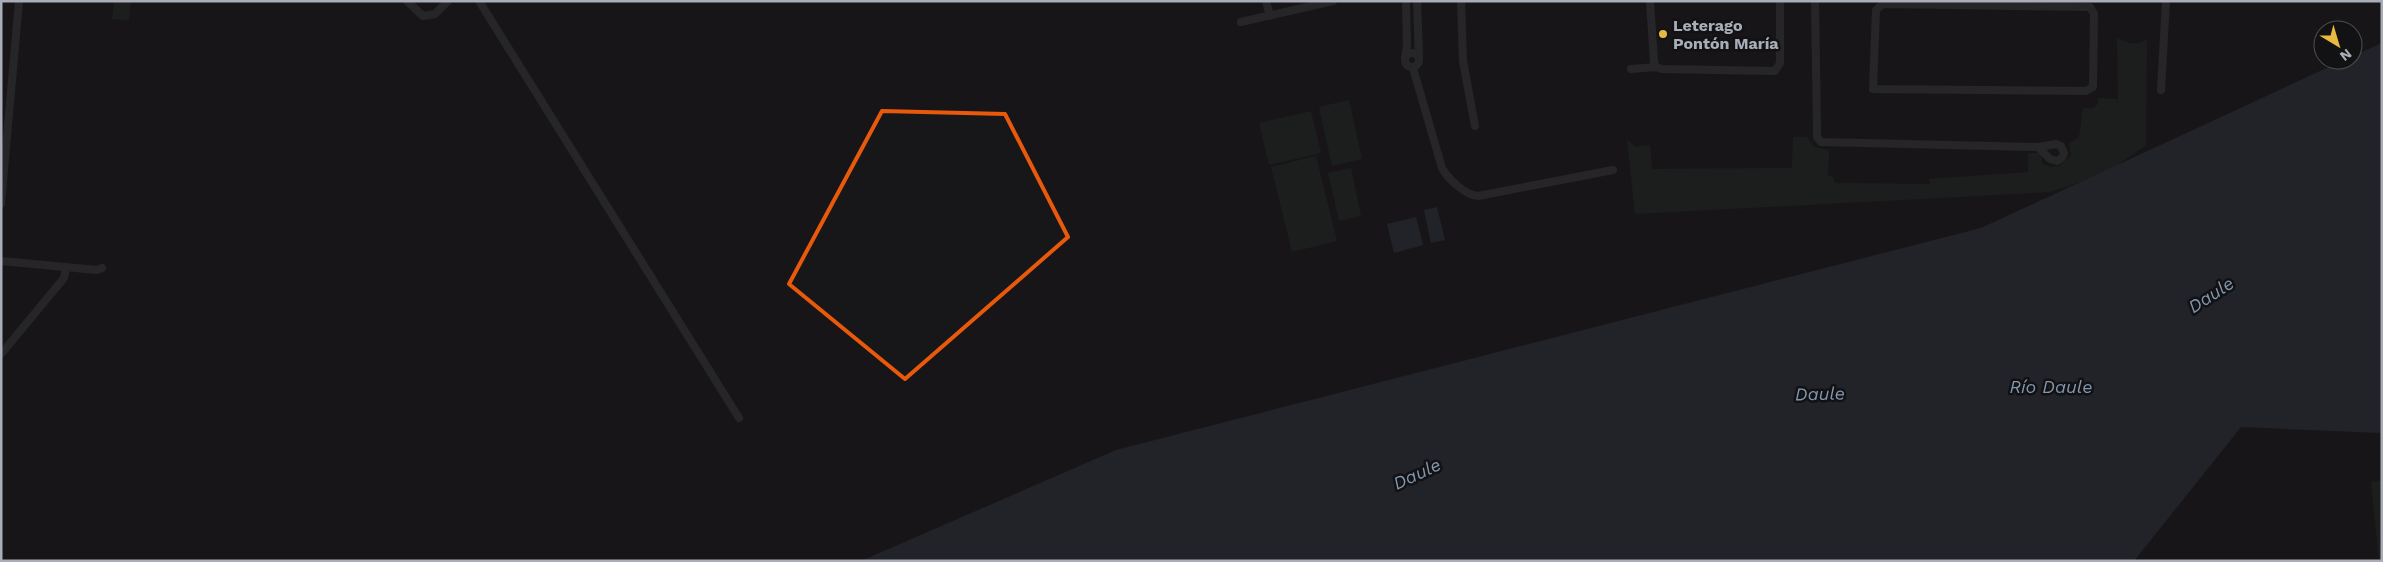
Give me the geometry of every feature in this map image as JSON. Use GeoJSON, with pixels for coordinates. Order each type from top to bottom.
{"type":"FeatureCollection","features":[{"type":"Feature","properties":{"kind":"street"},"geometry":{"type":"LineString","coordinates":[[1,204],[19,1]]}},
{"type":"Feature","properties":{"kind":"street"},"geometry":{"type":"LineString","coordinates":[[407,1],[424,16],[435,14],[448,1]]}},
{"type":"Feature","properties":{"kind":"street"},"geometry":{"type":"LineString","coordinates":[[479,1],[739,418]]}},
{"type":"Feature","properties":{"kind":"street"},"geometry":{"type":"LineString","coordinates":[[1266,1],[1270,16]]}},
{"type":"Feature","properties":{"kind":"street"},"geometry":{"type":"LineString","coordinates":[[1241,22],[1333,1]]}},
{"type":"Feature","properties":{"kind":"street"},"geometry":{"type":"LineString","coordinates":[[1406,1],[1407,46],[1405,58],[1407,65],[1413,68],[1442,168],[1448,178],[1470,194],[1478,196],[1613,170]]}},
{"type":"Feature","properties":{"kind":"street"},"geometry":{"type":"LineString","coordinates":[[1413,68],[1418,64],[1419,58],[1417,1]]}},
{"type":"Feature","properties":{"kind":"street"},"geometry":{"type":"LineString","coordinates":[[1461,1],[1463,61],[1476,126]]}},
{"type":"Feature","properties":{"kind":"street"},"geometry":{"type":"LineString","coordinates":[[1650,1],[1654,62],[1656,67]]}},
{"type":"Feature","properties":{"kind":"street"},"geometry":{"type":"LineString","coordinates":[[1631,69],[1656,67],[1662,69],[1774,71],[1780,63],[1780,1]]}},
{"type":"Feature","properties":{"kind":"street"},"geometry":{"type":"LineString","coordinates":[[1815,1],[1817,137],[1821,142],[2038,147]]}},
{"type":"Feature","properties":{"kind":"street"},"geometry":{"type":"LineString","coordinates":[[2161,90],[2166,1]]}},
{"type":"Feature","properties":{"kind":"street"},"geometry":{"type":"LineString","coordinates":[[1883,2],[2090,7],[2094,14],[2093,87],[2086,91],[1873,89],[1876,10],[1883,2]]}},
{"type":"Feature","properties":{"kind":"street"},"geometry":{"type":"LineString","coordinates":[[1405,58],[1412,53],[1419,58]]}},
{"type":"Feature","properties":{"kind":"street"},"geometry":{"type":"LineString","coordinates":[[1,261],[66,268],[102,268]]}},
{"type":"Feature","properties":{"kind":"street"},"geometry":{"type":"LineString","coordinates":[[1,354],[64,278],[66,268]]}},
{"type":"Feature","properties":{"kind":"highlighted area"},"geometry":{"type":"Polygon","coordinates":[[[882,111],[1005,114],[1068,237],[905,379],[789,284],[882,111]]]}},
{"type":"Feature","properties":{"kind":"shaded area"},"geometry":{"type":"Polygon","coordinates":[[[114,1],[131,1],[129,20],[112,19],[114,1]]]}},
{"type":"Feature","properties":{"kind":"shaded area"},"geometry":{"type":"Polygon","coordinates":[[[2117,38],[2132,43],[2139,43],[2147,39],[2146,145],[2106,173],[2051,192],[1635,214],[1627,139],[1635,147],[1650,145],[1652,169],[1792,168],[1793,137],[1807,137],[1814,147],[1829,150],[1828,176],[1833,177],[1835,183],[1930,184],[1929,179],[2028,172],[2028,153],[2040,153],[2043,164],[2050,167],[2060,166],[2071,155],[2069,144],[2079,137],[2083,108],[2094,108],[2098,104],[2098,98],[2117,99],[2118,103],[2117,38]]]}},
{"type":"Feature","properties":{"kind":"shaded area"},"geometry":{"type":"Polygon","coordinates":[[[1349,100],[1362,159],[1332,166],[1319,107],[1349,100]]]}},
{"type":"Feature","properties":{"kind":"shaded area"},"geometry":{"type":"Polygon","coordinates":[[[1311,111],[1321,153],[1269,165],[1259,123],[1311,111]]]}},
{"type":"Feature","properties":{"kind":"shaded area"},"geometry":{"type":"Polygon","coordinates":[[[1316,156],[1337,241],[1292,252],[1271,167],[1316,156]]]}},
{"type":"Feature","properties":{"kind":"shaded area"},"geometry":{"type":"Polygon","coordinates":[[[1351,168],[1361,216],[1339,221],[1328,173],[1351,168]]]}},
{"type":"Feature","properties":{"kind":"shaded area"},"geometry":{"type":"Polygon","coordinates":[[[2382,480],[2382,561],[2379,561],[2371,482],[2382,480]]]}},
{"type":"Feature","properties":{"kind":"water","name":"Río Daule"},"geometry":{"type":"Polygon","coordinates":[[[2382,43],[2382,433],[2241,427],[2134,561],[861,561],[1116,450],[1981,228],[2322,70],[2363,70],[2363,52],[2382,43]]]}},
{"type":"Feature","properties":{"kind":"water"},"geometry":{"type":"Polygon","coordinates":[[[1437,207],[1445,240],[1431,243],[1424,210],[1437,207]]]}},
{"type":"Feature","properties":{"kind":"water"},"geometry":{"type":"Polygon","coordinates":[[[1416,217],[1423,245],[1394,253],[1387,224],[1416,217]]]}},
{"type":"Feature","properties":{"kind":"place","name":"Leterago Pontón María"},"geometry":{"type":"Point","coordinates":[1663,34]}},
{"type":"Feature","properties":{"kind":"water label","name":"Daule"},"geometry":{"type":"Point","coordinates":[2211,295]}},
{"type":"Feature","properties":{"kind":"water label","name":"Daule"},"geometry":{"type":"Point","coordinates":[1820,394]}},
{"type":"Feature","properties":{"kind":"water label","name":"Daule"},"geometry":{"type":"Point","coordinates":[1417,474]}}]}
